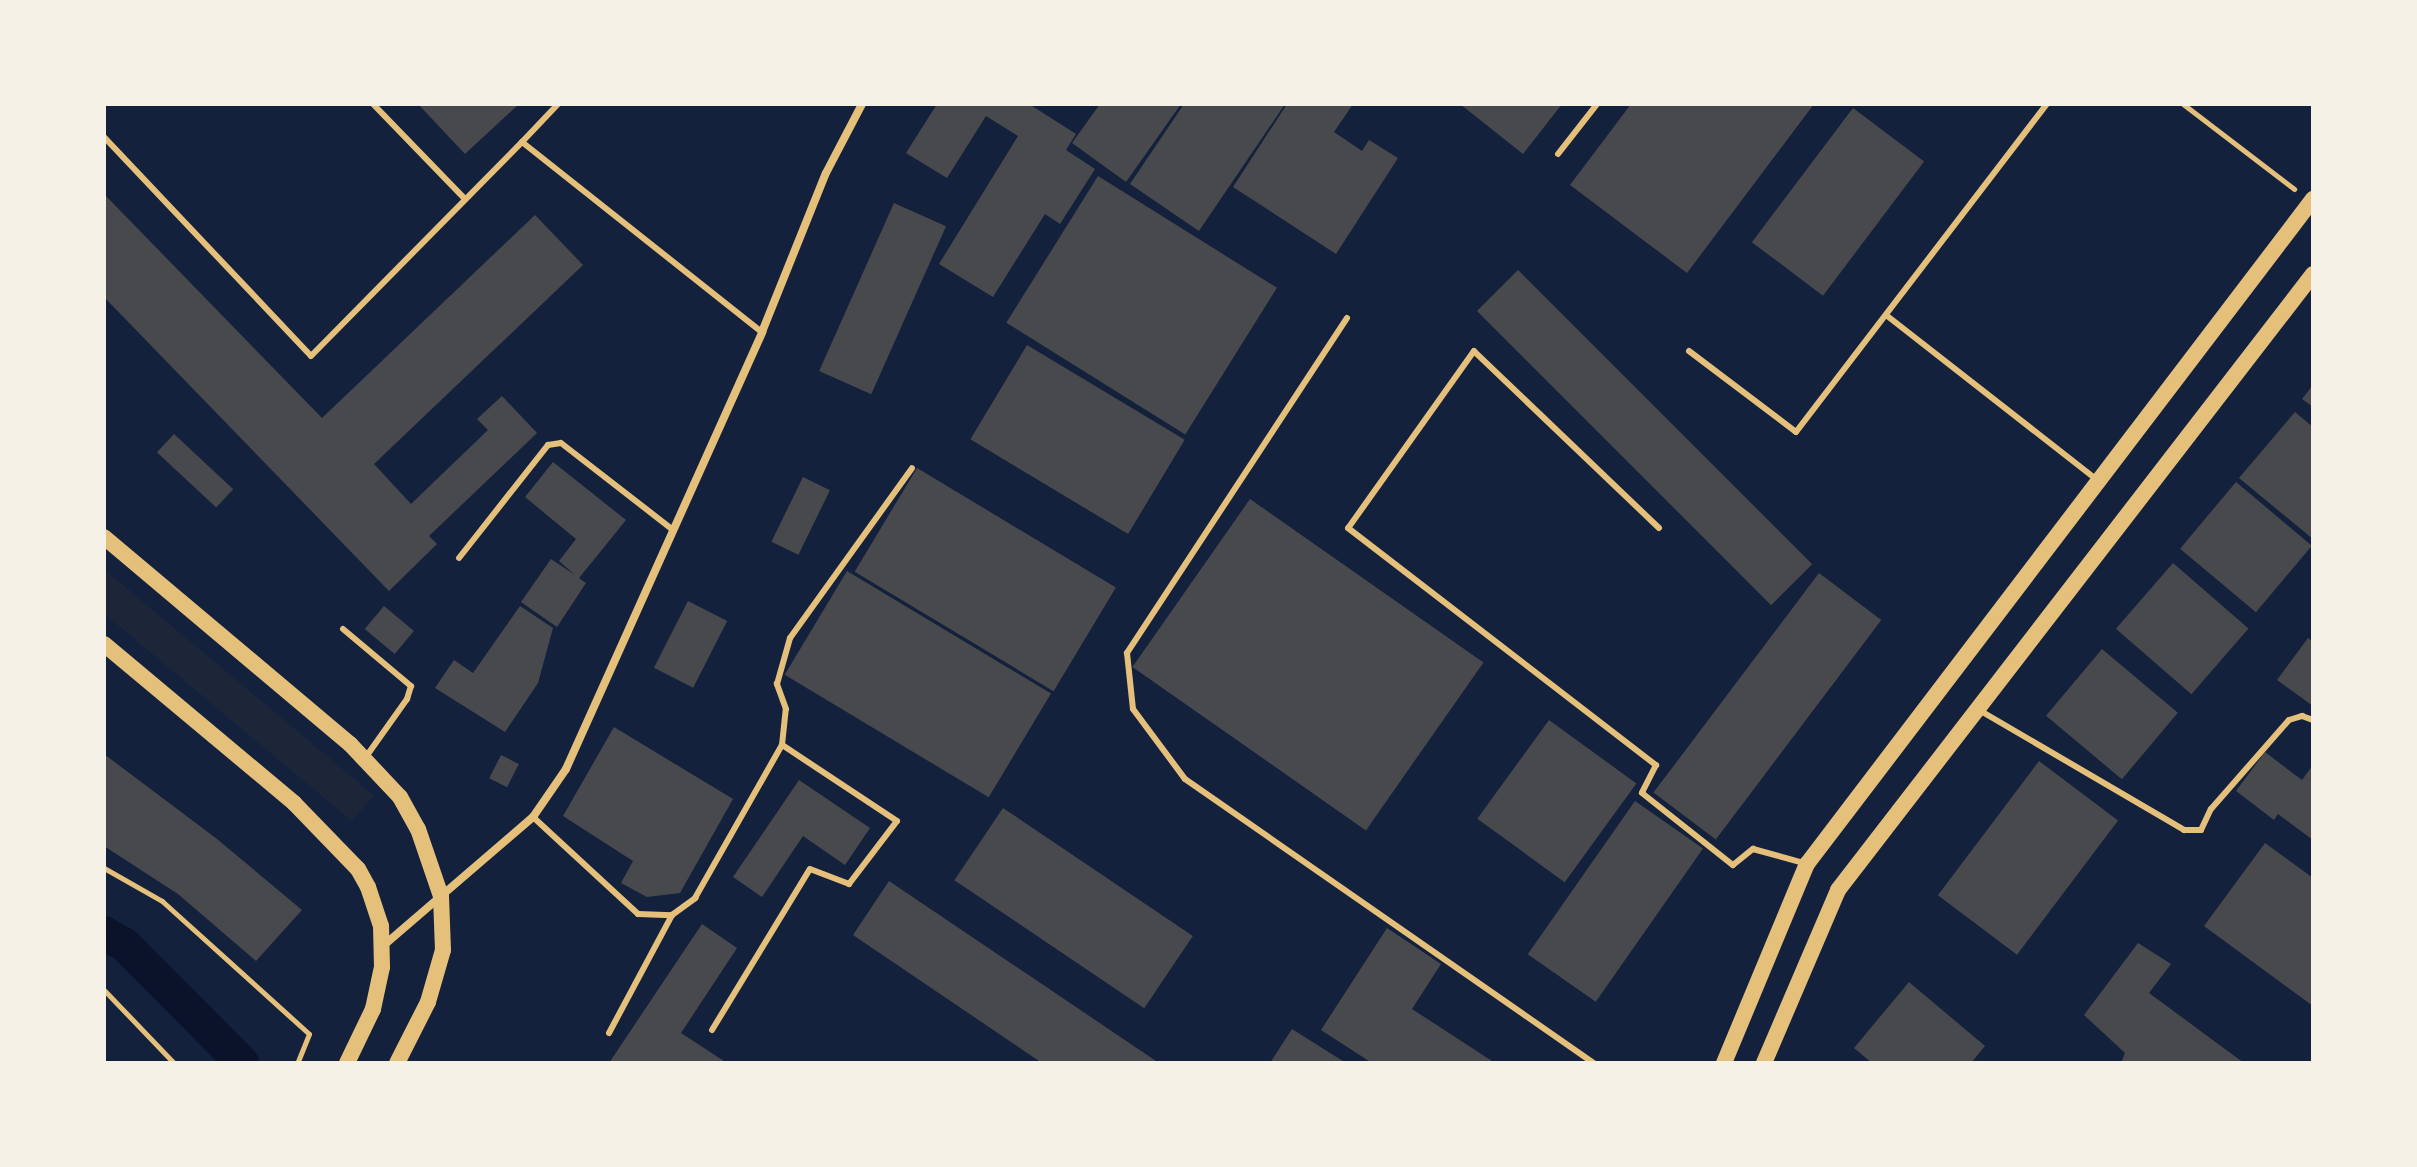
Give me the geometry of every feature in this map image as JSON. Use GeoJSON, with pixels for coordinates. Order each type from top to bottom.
{"type":"FeatureCollection","features":[{"type":"Feature","properties":{"kind":"main road"},"geometry":{"type":"LineString","coordinates":[[1724,1063],[1807,864],[2312,200]]}},
{"type":"Feature","properties":{"kind":"main road"},"geometry":{"type":"LineString","coordinates":[[1764,1063],[1838,890],[2313,274]]}},
{"type":"Feature","properties":{"kind":"main road"},"geometry":{"type":"LineString","coordinates":[[104,537],[365,758],[400,797],[418,829],[441,896],[444,933],[439,967],[428,1002],[400,1057]]}},
{"type":"Feature","properties":{"kind":"main road"},"geometry":{"type":"LineString","coordinates":[[104,644],[294,803],[346,854],[368,887],[383,946],[380,988],[347,1063]]}},
{"type":"Feature","properties":{"kind":"street"},"geometry":{"type":"LineString","coordinates":[[383,946],[533,817],[566,769],[762,332],[826,173],[862,104]]}},
{"type":"Feature","properties":{"kind":"lane"},"geometry":{"type":"LineString","coordinates":[[373,104],[465,199]]}},
{"type":"Feature","properties":{"kind":"lane"},"geometry":{"type":"LineString","coordinates":[[104,137],[311,356],[558,104]]}},
{"type":"Feature","properties":{"kind":"lane"},"geometry":{"type":"LineString","coordinates":[[1558,154],[1597,104]]}},
{"type":"Feature","properties":{"kind":"lane"},"geometry":{"type":"LineString","coordinates":[[1689,351],[1796,432],[2047,104]]}},
{"type":"Feature","properties":{"kind":"lane"},"geometry":{"type":"LineString","coordinates":[[522,142],[762,332]]}},
{"type":"Feature","properties":{"kind":"lane"},"geometry":{"type":"LineString","coordinates":[[1886,315],[2098,481]]}},
{"type":"Feature","properties":{"kind":"lane"},"geometry":{"type":"LineString","coordinates":[[1347,318],[1127,653],[1133,709],[1185,779],[1594,1063]]}},
{"type":"Feature","properties":{"kind":"lane"},"geometry":{"type":"LineString","coordinates":[[1659,528],[1474,351],[1348,528],[1656,765],[1642,793],[1733,865],[1753,849],[1807,864]]}},
{"type":"Feature","properties":{"kind":"lane"},"geometry":{"type":"LineString","coordinates":[[459,558],[548,445],[561,443],[673,530]]}},
{"type":"Feature","properties":{"kind":"lane"},"geometry":{"type":"LineString","coordinates":[[609,1033],[672,915],[695,898],[782,745],[786,709],[777,684],[790,638],[912,468]]}},
{"type":"Feature","properties":{"kind":"lane"},"geometry":{"type":"LineString","coordinates":[[343,629],[411,686],[407,699],[365,758]]}},
{"type":"Feature","properties":{"kind":"lane"},"geometry":{"type":"LineString","coordinates":[[1976,709],[2184,830],[2201,830],[2211,809],[2289,720],[2302,716],[2313,720]]}},
{"type":"Feature","properties":{"kind":"lane"},"geometry":{"type":"LineString","coordinates":[[712,1030],[810,869],[849,884],[897,821],[782,745]]}},
{"type":"Feature","properties":{"kind":"lane"},"geometry":{"type":"LineString","coordinates":[[533,817],[638,914],[672,915]]}},
{"type":"Feature","properties":{"kind":"path"},"geometry":{"type":"LineString","coordinates":[[2183,104],[2312,200]]}},
{"type":"Feature","properties":{"kind":"path"},"geometry":{"type":"LineString","coordinates":[[104,868],[162,901],[309,1034],[297,1063]]}},
{"type":"Feature","properties":{"kind":"path"},"geometry":{"type":"LineString","coordinates":[[104,990],[174,1063]]}},
{"type":"Feature","properties":{"kind":"shaded area"},"geometry":{"type":"Polygon","coordinates":[[[104,569],[374,795],[352,821],[104,613],[104,569]]]}},
{"type":"Feature","properties":{"kind":"building"},"geometry":{"type":"Polygon","coordinates":[[[418,104],[519,104],[465,154],[418,104]]]}},
{"type":"Feature","properties":{"kind":"building"},"geometry":{"type":"Polygon","coordinates":[[[937,104],[1029,104],[1076,134],[1066,150],[1095,169],[1060,224],[1045,214],[993,297],[939,264],[1018,136],[986,116],[947,178],[906,153],[937,104]]]}},
{"type":"Feature","properties":{"kind":"building"},"geometry":{"type":"Polygon","coordinates":[[[1100,104],[1181,104],[1126,182],[1072,143],[1100,104]]]}},
{"type":"Feature","properties":{"kind":"building"},"geometry":{"type":"Polygon","coordinates":[[[1184,104],[1285,104],[1199,231],[1130,184],[1184,104]]]}},
{"type":"Feature","properties":{"kind":"building"},"geometry":{"type":"Polygon","coordinates":[[[1287,104],[1353,104],[1334,132],[1362,151],[1369,140],[1398,158],[1336,254],[1233,187],[1287,104]]]}},
{"type":"Feature","properties":{"kind":"building"},"geometry":{"type":"Polygon","coordinates":[[[1460,104],[1562,104],[1523,154],[1460,104]]]}},
{"type":"Feature","properties":{"kind":"building"},"geometry":{"type":"Polygon","coordinates":[[[1631,104],[1814,104],[1687,273],[1570,185],[1631,104]]]}},
{"type":"Feature","properties":{"kind":"building"},"geometry":{"type":"Polygon","coordinates":[[[1853,108],[1924,162],[1823,296],[1752,242],[1853,108]]]}},
{"type":"Feature","properties":{"kind":"building"},"geometry":{"type":"Polygon","coordinates":[[[1098,176],[1277,288],[1185,435],[1006,323],[1098,176]]]}},
{"type":"Feature","properties":{"kind":"building"},"geometry":{"type":"Polygon","coordinates":[[[104,194],[322,418],[535,215],[583,265],[374,464],[411,504],[488,430],[477,419],[502,396],[537,433],[429,536],[437,544],[389,591],[104,297],[104,194]]]}},
{"type":"Feature","properties":{"kind":"building"},"geometry":{"type":"Polygon","coordinates":[[[894,203],[946,226],[871,394],[819,371],[894,203]]]}},
{"type":"Feature","properties":{"kind":"building"},"geometry":{"type":"Polygon","coordinates":[[[1518,270],[1812,564],[1771,605],[1477,311],[1518,270]]]}},
{"type":"Feature","properties":{"kind":"building"},"geometry":{"type":"Polygon","coordinates":[[[1027,345],[1185,440],[1128,534],[970,439],[1027,345]]]}},
{"type":"Feature","properties":{"kind":"building"},"geometry":{"type":"Polygon","coordinates":[[[2313,385],[2313,407],[2302,399],[2313,385]]]}},
{"type":"Feature","properties":{"kind":"building"},"geometry":{"type":"Polygon","coordinates":[[[2295,412],[2313,427],[2313,539],[2239,478],[2295,412]]]}},
{"type":"Feature","properties":{"kind":"building"},"geometry":{"type":"Polygon","coordinates":[[[174,434],[233,489],[216,508],[157,452],[174,434]]]}},
{"type":"Feature","properties":{"kind":"building"},"geometry":{"type":"Polygon","coordinates":[[[553,462],[626,520],[579,578],[586,583],[557,627],[521,602],[551,559],[575,575],[559,561],[576,539],[525,497],[553,462]]]}},
{"type":"Feature","properties":{"kind":"building"},"geometry":{"type":"Polygon","coordinates":[[[917,468],[1116,587],[1054,691],[855,572],[917,468]]]}},
{"type":"Feature","properties":{"kind":"building"},"geometry":{"type":"Polygon","coordinates":[[[803,477],[830,490],[798,555],[771,542],[803,477]]]}},
{"type":"Feature","properties":{"kind":"building"},"geometry":{"type":"Polygon","coordinates":[[[2236,482],[2312,546],[2256,612],[2180,549],[2236,482]]]}},
{"type":"Feature","properties":{"kind":"building"},"geometry":{"type":"Polygon","coordinates":[[[1250,499],[1483,662],[1366,830],[1132,667],[1250,499]]]}},
{"type":"Feature","properties":{"kind":"building"},"geometry":{"type":"Polygon","coordinates":[[[2173,563],[2248,629],[2191,694],[2116,629],[2173,563]]]}},
{"type":"Feature","properties":{"kind":"building"},"geometry":{"type":"Polygon","coordinates":[[[847,571],[1051,694],[989,797],[785,675],[847,571]]]}},
{"type":"Feature","properties":{"kind":"building"},"geometry":{"type":"Polygon","coordinates":[[[1819,573],[1881,620],[1716,840],[1654,793],[1819,573]]]}},
{"type":"Feature","properties":{"kind":"building"},"geometry":{"type":"Polygon","coordinates":[[[688,601],[727,621],[693,688],[654,668],[688,601]]]}},
{"type":"Feature","properties":{"kind":"building"},"geometry":{"type":"Polygon","coordinates":[[[384,606],[414,631],[395,654],[365,629],[384,606]]]}},
{"type":"Feature","properties":{"kind":"building"},"geometry":{"type":"Polygon","coordinates":[[[520,606],[553,628],[538,683],[505,732],[435,688],[454,660],[473,673],[520,606]]]}},
{"type":"Feature","properties":{"kind":"building"},"geometry":{"type":"Polygon","coordinates":[[[2308,638],[2313,642],[2313,706],[2277,680],[2308,638]]]}},
{"type":"Feature","properties":{"kind":"building"},"geometry":{"type":"Polygon","coordinates":[[[2102,649],[2178,713],[2122,779],[2046,716],[2102,649]]]}},
{"type":"Feature","properties":{"kind":"building"},"geometry":{"type":"Polygon","coordinates":[[[1549,720],[1636,783],[1565,882],[1477,819],[1549,720]]]}},
{"type":"Feature","properties":{"kind":"building"},"geometry":{"type":"Polygon","coordinates":[[[614,727],[733,799],[680,893],[647,897],[621,883],[633,861],[563,816],[614,727]]]}},
{"type":"Feature","properties":{"kind":"building"},"geometry":{"type":"Polygon","coordinates":[[[2265,752],[2302,780],[2313,765],[2313,840],[2278,814],[2274,820],[2236,791],[2265,752]]]}},
{"type":"Feature","properties":{"kind":"building"},"geometry":{"type":"Polygon","coordinates":[[[104,754],[217,839],[302,910],[256,961],[178,894],[104,846],[104,754]]]}},
{"type":"Feature","properties":{"kind":"building"},"geometry":{"type":"Polygon","coordinates":[[[501,755],[519,764],[507,787],[489,778],[501,755]]]}},
{"type":"Feature","properties":{"kind":"building"},"geometry":{"type":"Polygon","coordinates":[[[2039,761],[2118,821],[2017,955],[1938,895],[2039,761]]]}},
{"type":"Feature","properties":{"kind":"building"},"geometry":{"type":"Polygon","coordinates":[[[799,780],[870,828],[845,865],[803,836],[762,897],[733,877],[799,780]]]}},
{"type":"Feature","properties":{"kind":"building"},"geometry":{"type":"Polygon","coordinates":[[[1635,801],[1703,849],[1596,1002],[1528,954],[1635,801]]]}},
{"type":"Feature","properties":{"kind":"building"},"geometry":{"type":"Polygon","coordinates":[[[1003,808],[1193,936],[1144,1008],[954,880],[1003,808]]]}},
{"type":"Feature","properties":{"kind":"building"},"geometry":{"type":"Polygon","coordinates":[[[2265,843],[2313,878],[2313,1006],[2204,926],[2265,843]]]}},
{"type":"Feature","properties":{"kind":"building"},"geometry":{"type":"Polygon","coordinates":[[[889,881],[1159,1063],[1042,1063],[853,935],[889,881]]]}},
{"type":"Feature","properties":{"kind":"building"},"geometry":{"type":"Polygon","coordinates":[[[702,924],[737,948],[681,1033],[727,1063],[609,1063],[702,924]]]}},
{"type":"Feature","properties":{"kind":"building"},"geometry":{"type":"Polygon","coordinates":[[[1387,928],[1441,964],[1412,1009],[1495,1063],[1372,1063],[1321,1030],[1387,928]]]}},
{"type":"Feature","properties":{"kind":"building"},"geometry":{"type":"Polygon","coordinates":[[[2138,943],[2171,964],[2149,993],[2244,1063],[2121,1063],[2125,1053],[2084,1015],[2138,943]]]}},
{"type":"Feature","properties":{"kind":"building"},"geometry":{"type":"Polygon","coordinates":[[[1909,982],[1985,1046],[1971,1063],[1872,1063],[1854,1048],[1909,982]]]}},
{"type":"Feature","properties":{"kind":"building"},"geometry":{"type":"Polygon","coordinates":[[[1292,1029],[1346,1063],[1270,1063],[1292,1029]]]}},
{"type":"Feature","properties":{"kind":"waterway"},"geometry":{"type":"LineString","coordinates":[[104,933],[125,945],[242,1063]]}}]}
